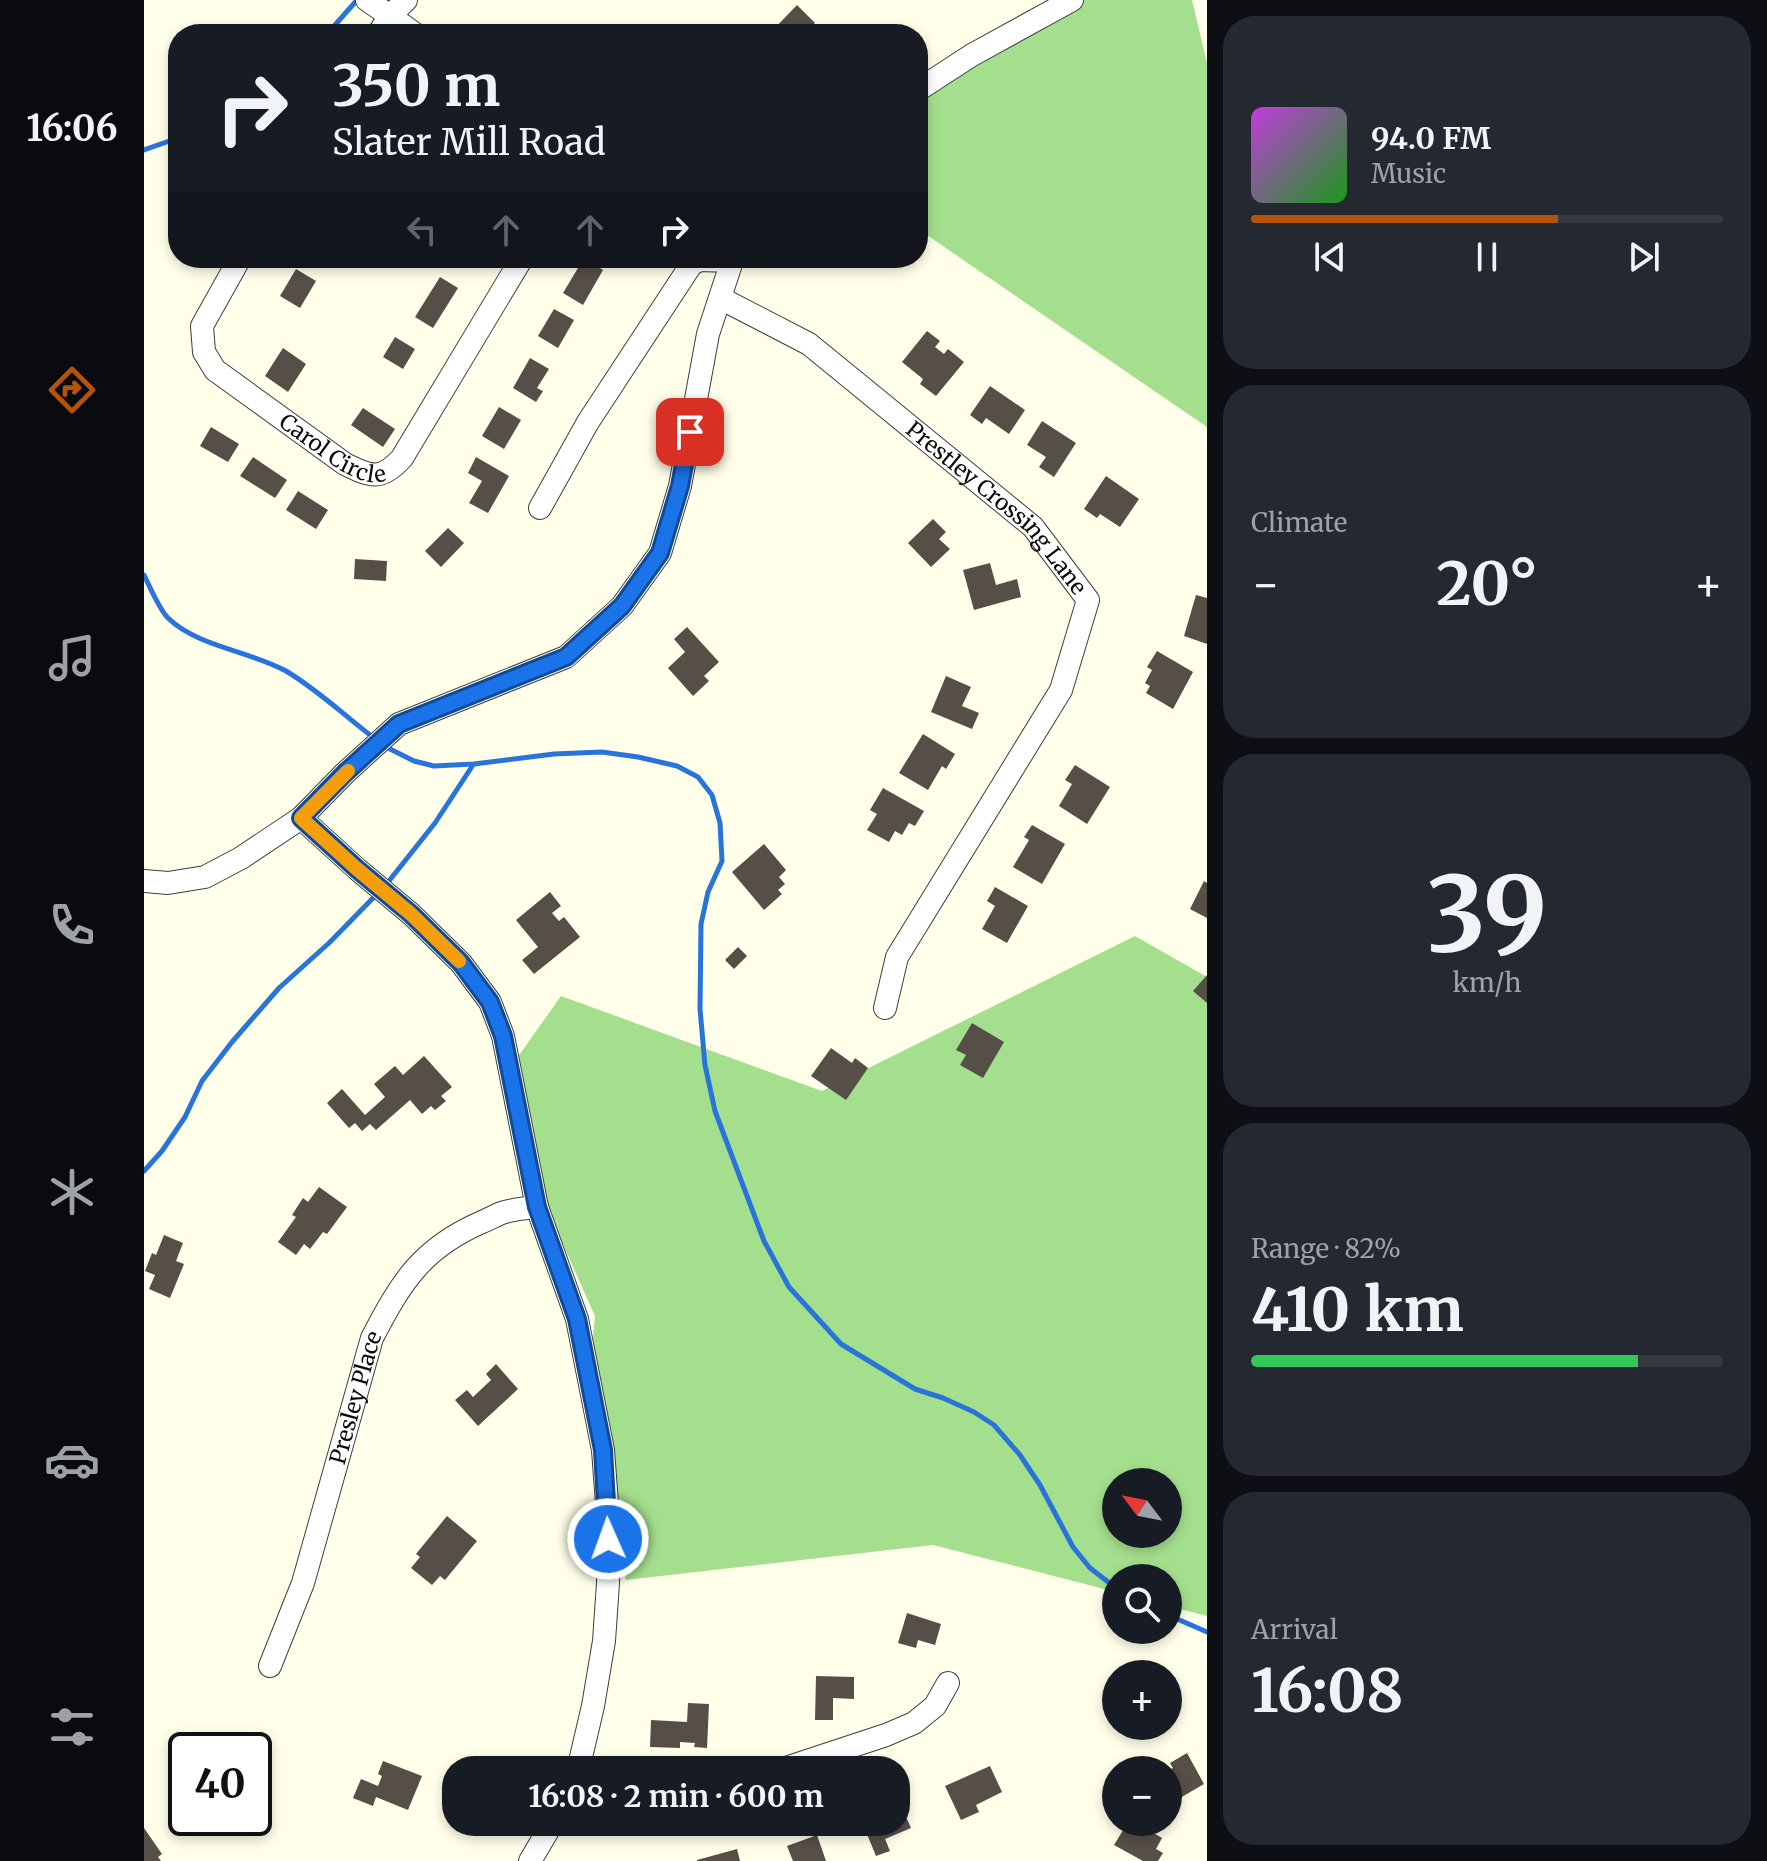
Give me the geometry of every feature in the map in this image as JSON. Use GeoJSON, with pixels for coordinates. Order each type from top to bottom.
{"type":"FeatureCollection","features":[{"type":"Feature","properties":{"kind":"street"},"geometry":{"type":"LineString","coordinates":[[367,0],[391,17]]}},
{"type":"Feature","properties":{"kind":"street"},"geometry":{"type":"LineString","coordinates":[[928,84],[972,55],[1072,0]]}},
{"type":"Feature","properties":{"kind":"street","name":"Carol Circle"},"geometry":{"type":"LineString","coordinates":[[234,268],[202,326],[204,352],[215,370],[345,464],[360,472],[376,475],[389,472],[402,458],[516,268]]}},
{"type":"Feature","properties":{"kind":"street"},"geometry":{"type":"LineString","coordinates":[[540,508],[588,422],[689,268]]}},
{"type":"Feature","properties":{"kind":"street"},"geometry":{"type":"LineString","coordinates":[[144,881],[168,883],[205,877],[241,858],[301,818],[399,724],[566,657],[622,606],[660,553],[680,486],[708,334],[730,268]]}},
{"type":"Feature","properties":{"kind":"street","name":"Prestley Crossing Lane"},"geometry":{"type":"LineString","coordinates":[[720,298],[809,344],[1033,527],[1088,600],[1061,690],[897,957],[885,1008]]}},
{"type":"Feature","properties":{"kind":"street"},"geometry":{"type":"LineString","coordinates":[[301,818],[411,914],[461,963],[490,1002],[503,1036],[537,1207],[577,1319],[603,1450],[608,1583],[604,1641],[581,1756]]}},
{"type":"Feature","properties":{"kind":"street","name":"Presley Place"},"geometry":{"type":"LineString","coordinates":[[270,1666],[303,1583],[372,1338],[388,1306],[426,1256],[446,1242],[504,1212],[537,1207]]}},
{"type":"Feature","properties":{"kind":"street"},"geometry":{"type":"LineString","coordinates":[[822,1756],[914,1723],[935,1706],[948,1683]]}},
{"type":"Feature","properties":{"kind":"street"},"geometry":{"type":"LineString","coordinates":[[530,1861],[545,1836]]}},
{"type":"Feature","properties":{"kind":"green space"},"geometry":{"type":"Polygon","coordinates":[[[1085,0],[1192,0],[1207,63],[1207,427],[928,236],[928,84],[972,55],[1085,0]]]}},
{"type":"Feature","properties":{"kind":"green space"},"geometry":{"type":"Polygon","coordinates":[[[1135,936],[1207,977],[1207,1616],[1182,1610],[1182,1564],[1102,1564],[1102,1588],[933,1545],[626,1580],[588,1393],[595,1316],[539,1191],[510,1068],[561,996],[822,1091],[1135,936]]]}},
{"type":"Feature","properties":{"kind":"building"},"geometry":{"type":"Polygon","coordinates":[[[797,5],[815,23],[814,24],[779,24],[797,5]]]}},
{"type":"Feature","properties":{"kind":"building"},"geometry":{"type":"Polygon","coordinates":[[[578,268],[603,270],[583,305],[563,293],[578,268]]]}},
{"type":"Feature","properties":{"kind":"building"},"geometry":{"type":"Polygon","coordinates":[[[296,269],[316,281],[300,308],[280,296],[296,269]]]}},
{"type":"Feature","properties":{"kind":"building"},"geometry":{"type":"Polygon","coordinates":[[[440,277],[458,288],[433,328],[415,317],[440,277]]]}},
{"type":"Feature","properties":{"kind":"building"},"geometry":{"type":"Polygon","coordinates":[[[554,309],[574,320],[558,348],[538,336],[554,309]]]}},
{"type":"Feature","properties":{"kind":"building"},"geometry":{"type":"Polygon","coordinates":[[[927,331],[940,341],[935,347],[944,354],[948,349],[964,362],[936,396],[920,384],[923,379],[902,362],[927,331]]]}},
{"type":"Feature","properties":{"kind":"building"},"geometry":{"type":"Polygon","coordinates":[[[395,337],[415,349],[403,369],[383,357],[395,337]]]}},
{"type":"Feature","properties":{"kind":"building"},"geometry":{"type":"Polygon","coordinates":[[[283,348],[306,364],[288,392],[265,376],[283,348]]]}},
{"type":"Feature","properties":{"kind":"building"},"geometry":{"type":"Polygon","coordinates":[[[530,358],[549,369],[537,388],[543,391],[536,402],[513,388],[530,358]]]}},
{"type":"Feature","properties":{"kind":"building"},"geometry":{"type":"Polygon","coordinates":[[[990,386],[1025,410],[1009,434],[986,418],[982,424],[970,415],[990,386]]]}},
{"type":"Feature","properties":{"kind":"building"},"geometry":{"type":"Polygon","coordinates":[[[499,407],[521,420],[504,449],[482,436],[499,407]]]}},
{"type":"Feature","properties":{"kind":"building"},"geometry":{"type":"Polygon","coordinates":[[[363,408],[395,429],[383,447],[351,425],[363,408]]]}},
{"type":"Feature","properties":{"kind":"building"},"geometry":{"type":"Polygon","coordinates":[[[1042,421],[1076,443],[1054,477],[1039,467],[1046,457],[1027,445],[1042,421]]]}},
{"type":"Feature","properties":{"kind":"building"},"geometry":{"type":"Polygon","coordinates":[[[211,427],[239,444],[228,462],[200,446],[211,427]]]}},
{"type":"Feature","properties":{"kind":"building"},"geometry":{"type":"Polygon","coordinates":[[[253,457],[287,480],[275,498],[240,476],[253,457]]]}},
{"type":"Feature","properties":{"kind":"building"},"geometry":{"type":"Polygon","coordinates":[[[476,457],[509,476],[488,513],[469,503],[482,481],[468,473],[476,457]]]}},
{"type":"Feature","properties":{"kind":"building"},"geometry":{"type":"Polygon","coordinates":[[[1106,476],[1139,499],[1120,527],[1100,514],[1097,518],[1084,509],[1106,476]]]}},
{"type":"Feature","properties":{"kind":"building"},"geometry":{"type":"Polygon","coordinates":[[[298,491],[328,510],[316,529],[286,510],[298,491]]]}},
{"type":"Feature","properties":{"kind":"building"},"geometry":{"type":"Polygon","coordinates":[[[933,519],[946,532],[939,539],[950,549],[931,567],[908,543],[933,519]]]}},
{"type":"Feature","properties":{"kind":"building"},"geometry":{"type":"Polygon","coordinates":[[[448,528],[464,543],[441,567],[425,551],[448,528]]]}},
{"type":"Feature","properties":{"kind":"building"},"geometry":{"type":"Polygon","coordinates":[[[355,559],[387,561],[386,581],[354,579],[355,559]]]}},
{"type":"Feature","properties":{"kind":"building"},"geometry":{"type":"Polygon","coordinates":[[[990,563],[996,585],[1017,579],[1021,597],[974,610],[963,570],[990,563]]]}},
{"type":"Feature","properties":{"kind":"building"},"geometry":{"type":"Polygon","coordinates":[[[1196,595],[1207,598],[1207,644],[1184,636],[1196,595]]]}},
{"type":"Feature","properties":{"kind":"building"},"geometry":{"type":"Polygon","coordinates":[[[687,627],[719,662],[704,676],[709,681],[693,696],[668,668],[685,652],[674,639],[687,627]]]}},
{"type":"Feature","properties":{"kind":"building"},"geometry":{"type":"Polygon","coordinates":[[[1157,651],[1193,672],[1173,709],[1146,693],[1150,686],[1145,683],[1152,670],[1147,667],[1157,651]]]}},
{"type":"Feature","properties":{"kind":"building"},"geometry":{"type":"Polygon","coordinates":[[[946,676],[971,687],[962,706],[979,713],[972,729],[931,712],[946,676]]]}},
{"type":"Feature","properties":{"kind":"building"},"geometry":{"type":"Polygon","coordinates":[[[923,734],[955,754],[946,769],[942,766],[928,790],[899,773],[923,734]]]}},
{"type":"Feature","properties":{"kind":"building"},"geometry":{"type":"Polygon","coordinates":[[[1075,765],[1110,787],[1087,824],[1059,806],[1072,784],[1065,780],[1075,765]]]}},
{"type":"Feature","properties":{"kind":"building"},"geometry":{"type":"Polygon","coordinates":[[[883,788],[924,811],[915,826],[909,823],[902,835],[895,831],[889,842],[867,830],[877,814],[870,810],[883,788]]]}},
{"type":"Feature","properties":{"kind":"building"},"geometry":{"type":"Polygon","coordinates":[[[1032,825],[1065,844],[1042,884],[1013,867],[1029,840],[1024,837],[1032,825]]]}},
{"type":"Feature","properties":{"kind":"building"},"geometry":{"type":"Polygon","coordinates":[[[764,844],[786,870],[779,877],[785,884],[778,890],[782,894],[764,910],[732,872],[764,844]]]}},
{"type":"Feature","properties":{"kind":"building"},"geometry":{"type":"Polygon","coordinates":[[[1204,881],[1207,883],[1207,918],[1190,909],[1204,881]]]}},
{"type":"Feature","properties":{"kind":"building"},"geometry":{"type":"Polygon","coordinates":[[[995,887],[1028,906],[1007,943],[982,929],[995,906],[987,901],[995,887]]]}},
{"type":"Feature","properties":{"kind":"building"},"geometry":{"type":"Polygon","coordinates":[[[550,892],[561,906],[552,913],[559,921],[564,917],[580,937],[534,974],[522,960],[538,947],[516,920],[550,892]]]}},
{"type":"Feature","properties":{"kind":"building"},"geometry":{"type":"Polygon","coordinates":[[[738,947],[747,956],[734,969],[725,960],[738,947]]]}},
{"type":"Feature","properties":{"kind":"building"},"geometry":{"type":"Polygon","coordinates":[[[1207,975],[1207,1003],[1193,991],[1207,975]]]}},
{"type":"Feature","properties":{"kind":"building"},"geometry":{"type":"Polygon","coordinates":[[[972,1023],[1004,1042],[983,1078],[960,1065],[966,1055],[956,1050],[972,1023]]]}},
{"type":"Feature","properties":{"kind":"building"},"geometry":{"type":"Polygon","coordinates":[[[831,1048],[852,1063],[855,1058],[868,1068],[846,1100],[811,1076],[831,1048]]]}},
{"type":"Feature","properties":{"kind":"building"},"geometry":{"type":"Polygon","coordinates":[[[424,1056],[452,1087],[441,1096],[446,1101],[435,1110],[431,1106],[422,1114],[410,1100],[376,1130],[370,1124],[362,1131],[355,1123],[349,1128],[327,1103],[342,1089],[365,1115],[385,1097],[374,1084],[395,1066],[403,1075],[424,1056]]]}},
{"type":"Feature","properties":{"kind":"building"},"geometry":{"type":"Polygon","coordinates":[[[319,1187],[347,1207],[327,1234],[323,1232],[310,1249],[304,1244],[296,1255],[278,1242],[296,1217],[292,1215],[303,1198],[308,1202],[319,1187]]]}},
{"type":"Feature","properties":{"kind":"building"},"geometry":{"type":"Polygon","coordinates":[[[164,1235],[183,1243],[176,1261],[184,1264],[170,1298],[149,1289],[155,1275],[145,1271],[164,1235]]]}},
{"type":"Feature","properties":{"kind":"building"},"geometry":{"type":"Polygon","coordinates":[[[496,1364],[518,1389],[478,1426],[455,1400],[467,1390],[473,1397],[491,1380],[486,1374],[496,1364]]]}},
{"type":"Feature","properties":{"kind":"building"},"geometry":{"type":"Polygon","coordinates":[[[447,1516],[477,1541],[445,1580],[440,1576],[432,1585],[411,1568],[420,1557],[416,1554],[447,1516]]]}},
{"type":"Feature","properties":{"kind":"building"},"geometry":{"type":"Polygon","coordinates":[[[907,1613],[941,1624],[935,1645],[918,1640],[916,1648],[898,1643],[907,1613]]]}},
{"type":"Feature","properties":{"kind":"building"},"geometry":{"type":"Polygon","coordinates":[[[816,1676],[854,1677],[854,1699],[833,1698],[833,1720],[815,1720],[816,1676]]]}},
{"type":"Feature","properties":{"kind":"building"},"geometry":{"type":"Polygon","coordinates":[[[688,1703],[709,1704],[707,1748],[680,1742],[680,1748],[650,1747],[651,1720],[687,1722],[688,1703]]]}},
{"type":"Feature","properties":{"kind":"building"},"geometry":{"type":"Polygon","coordinates":[[[1187,1753],[1204,1784],[1182,1797],[1182,1756],[1187,1753]]]}},
{"type":"Feature","properties":{"kind":"building"},"geometry":{"type":"Polygon","coordinates":[[[383,1761],[422,1776],[408,1810],[376,1797],[373,1806],[353,1798],[361,1779],[378,1786],[383,1761]]]}},
{"type":"Feature","properties":{"kind":"building"},"geometry":{"type":"Polygon","coordinates":[[[990,1766],[1002,1792],[976,1805],[979,1812],[961,1820],[945,1786],[990,1766]]]}},
{"type":"Feature","properties":{"kind":"building"},"geometry":{"type":"Polygon","coordinates":[[[144,1828],[162,1854],[158,1857],[161,1861],[144,1861],[144,1828]]]}},
{"type":"Feature","properties":{"kind":"building"},"geometry":{"type":"Polygon","coordinates":[[[817,1836],[826,1861],[793,1861],[787,1846],[817,1836]]]}},
{"type":"Feature","properties":{"kind":"building"},"geometry":{"type":"Polygon","coordinates":[[[868,1836],[892,1836],[885,1839],[890,1851],[876,1856],[868,1836]]]}},
{"type":"Feature","properties":{"kind":"building"},"geometry":{"type":"Polygon","coordinates":[[[1119,1836],[1159,1836],[1162,1838],[1156,1849],[1163,1853],[1158,1861],[1143,1861],[1114,1845],[1119,1836]]]}},
{"type":"Feature","properties":{"kind":"building"},"geometry":{"type":"Polygon","coordinates":[[[737,1849],[740,1861],[697,1861],[697,1860],[737,1849]]]}},
{"type":"Feature","properties":{"kind":"waterway"},"geometry":{"type":"LineString","coordinates":[[336,24],[357,0]]}},
{"type":"Feature","properties":{"kind":"waterway"},"geometry":{"type":"LineString","coordinates":[[144,150],[168,142]]}},
{"type":"Feature","properties":{"kind":"waterway"},"geometry":{"type":"LineString","coordinates":[[144,575],[165,614],[180,628],[286,671],[374,738]]}},
{"type":"Feature","properties":{"kind":"waterway"},"geometry":{"type":"LineString","coordinates":[[386,747],[414,761],[434,766],[602,752],[677,766],[698,777],[712,795],[720,823],[722,861],[708,892],[701,924],[700,1009],[705,1065],[715,1111],[764,1241],[789,1287],[841,1344],[915,1389],[974,1412],[994,1425],[1040,1485],[1073,1547],[1102,1577]]}},
{"type":"Feature","properties":{"kind":"waterway"},"geometry":{"type":"LineString","coordinates":[[385,886],[435,823],[473,765]]}},
{"type":"Feature","properties":{"kind":"waterway"},"geometry":{"type":"LineString","coordinates":[[144,1171],[162,1151],[185,1117],[202,1081],[232,1042],[279,988],[378,893]]}},
{"type":"Feature","properties":{"kind":"waterway"},"geometry":{"type":"LineString","coordinates":[[1182,1621],[1207,1632]]}},
{"type":"Feature","properties":{"kind":"slow traffic"},"geometry":{"type":"LineString","coordinates":[[348,771],[301,818],[411,914],[459,961]]}},
{"type":"Feature","properties":{"kind":"route"},"geometry":{"type":"LineString","coordinates":[[608,1539],[603,1450],[577,1319],[537,1207],[503,1036],[490,1002],[461,963],[411,914],[301,818],[399,724],[566,657],[622,606],[660,553],[680,486],[690,432]]}}]}
